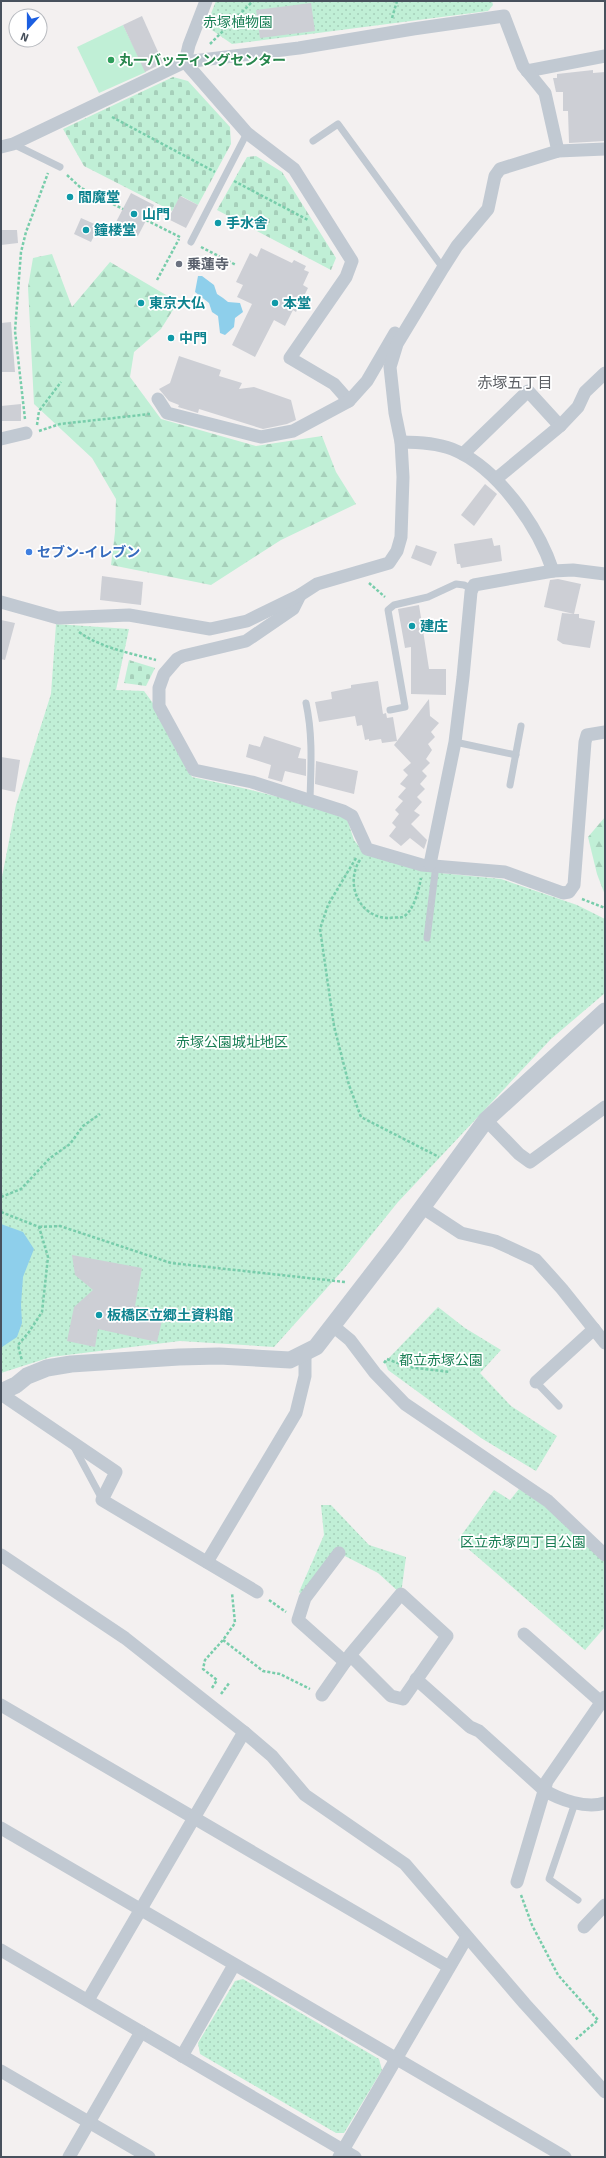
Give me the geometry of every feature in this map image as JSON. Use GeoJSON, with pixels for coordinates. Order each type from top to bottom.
{"type":"FeatureCollection","features":[{"type":"Feature","properties":{"kind":"street"},"geometry":{"type":"LineString","coordinates":[[185,62],[189,46],[206,1]]}},
{"type":"Feature","properties":{"kind":"street"},"geometry":{"type":"LineString","coordinates":[[7,146],[185,62],[299,48],[413,28],[504,16],[522,66],[545,93],[558,151]]}},
{"type":"Feature","properties":{"kind":"street"},"geometry":{"type":"LineString","coordinates":[[527,71],[605,56]]}},
{"type":"Feature","properties":{"kind":"street"},"geometry":{"type":"LineString","coordinates":[[185,62],[247,133],[294,170],[352,261],[346,277],[290,358],[334,384],[349,401]]}},
{"type":"Feature","properties":{"kind":"street"},"geometry":{"type":"LineString","coordinates":[[1,602],[58,618],[129,616],[210,628],[247,621],[300,595],[317,584],[389,563],[397,551],[401,537],[403,477],[402,442],[395,413],[390,367],[397,344],[442,268],[457,246],[488,209],[495,176],[500,169],[558,151],[605,149]]}},
{"type":"Feature","properties":{"kind":"street"},"geometry":{"type":"LineString","coordinates":[[158,398],[167,413],[261,437],[292,431],[349,401],[367,381],[397,329],[415,312]]}},
{"type":"Feature","properties":{"kind":"street"},"geometry":{"type":"LineString","coordinates":[[496,479],[560,426],[578,407],[585,392],[605,373]]}},
{"type":"Feature","properties":{"kind":"street"},"geometry":{"type":"LineString","coordinates":[[463,454],[528,391],[560,426]]}},
{"type":"Feature","properties":{"kind":"street"},"geometry":{"type":"LineString","coordinates":[[1,439],[26,433]]}},
{"type":"Feature","properties":{"kind":"street"},"geometry":{"type":"LineString","coordinates":[[402,442],[424,442],[452,449],[463,454],[496,479],[518,506],[543,546],[553,571]]}},
{"type":"Feature","properties":{"kind":"street"},"geometry":{"type":"LineString","coordinates":[[429,865],[455,742],[472,589],[477,584],[553,571],[573,570],[605,574]]}},
{"type":"Feature","properties":{"kind":"street"},"geometry":{"type":"LineString","coordinates":[[300,595],[293,609],[246,641],[183,656],[177,659],[164,674],[159,688],[159,706],[194,770],[252,782],[310,799],[352,816],[365,847],[429,865],[505,872],[562,893],[569,892],[574,885],[585,742],[587,735],[595,732],[605,732]]}},
{"type":"Feature","properties":{"kind":"street"},"geometry":{"type":"LineString","coordinates":[[257,1592],[102,1500],[116,1472],[1,1393],[16,1385],[27,1376],[47,1368],[72,1364],[219,1356],[290,1360],[316,1347],[423,1208],[486,1120],[605,1012]]}},
{"type":"Feature","properties":{"kind":"street"},"geometry":{"type":"LineString","coordinates":[[486,1120],[519,1154],[530,1162],[605,1106]]}},
{"type":"Feature","properties":{"kind":"street"},"geometry":{"type":"LineString","coordinates":[[423,1208],[461,1233],[495,1241],[536,1260],[605,1343]]}},
{"type":"Feature","properties":{"kind":"street"},"geometry":{"type":"LineString","coordinates":[[333,1326],[350,1340],[375,1373],[405,1404],[548,1501],[605,1555]]}},
{"type":"Feature","properties":{"kind":"street"},"geometry":{"type":"LineString","coordinates":[[536,1382],[594,1329]]}},
{"type":"Feature","properties":{"kind":"street"},"geometry":{"type":"LineString","coordinates":[[207,1562],[296,1413],[305,1376],[305,1353]]}},
{"type":"Feature","properties":{"kind":"street"},"geometry":{"type":"LineString","coordinates":[[322,1696],[348,1658],[402,1594],[447,1636],[403,1699],[391,1696],[348,1658],[298,1620],[305,1598],[339,1553]]}},
{"type":"Feature","properties":{"kind":"street"},"geometry":{"type":"LineString","coordinates":[[2,1557],[125,1638],[272,1756],[306,1795],[405,1864],[564,2049],[605,2092]]}},
{"type":"Feature","properties":{"kind":"street"},"geometry":{"type":"LineString","coordinates":[[516,1882],[547,1781],[602,1706],[524,1634]]}},
{"type":"Feature","properties":{"kind":"street"},"geometry":{"type":"LineString","coordinates":[[416,1679],[470,1727],[479,1731],[544,1790],[555,1797],[575,1803],[605,1803]]}},
{"type":"Feature","properties":{"kind":"street"},"geometry":{"type":"LineString","coordinates":[[1,1705],[449,1967]]}},
{"type":"Feature","properties":{"kind":"street"},"geometry":{"type":"LineString","coordinates":[[88,2000],[244,1732]]}},
{"type":"Feature","properties":{"kind":"street"},"geometry":{"type":"LineString","coordinates":[[1,1828],[565,2157]]}},
{"type":"Feature","properties":{"kind":"street"},"geometry":{"type":"LineString","coordinates":[[584,1927],[600,1921],[605,1905]]}},
{"type":"Feature","properties":{"kind":"street"},"geometry":{"type":"LineString","coordinates":[[341,2153],[467,1937]]}},
{"type":"Feature","properties":{"kind":"street"},"geometry":{"type":"LineString","coordinates":[[1,1950],[182,2056],[341,2153],[355,2157]]}},
{"type":"Feature","properties":{"kind":"street"},"geometry":{"type":"LineString","coordinates":[[182,2056],[234,1965]]}},
{"type":"Feature","properties":{"kind":"street"},"geometry":{"type":"LineString","coordinates":[[68,2157],[141,2032]]}},
{"type":"Feature","properties":{"kind":"street"},"geometry":{"type":"LineString","coordinates":[[1,2071],[149,2157]]}},
{"type":"Feature","properties":{"kind":"lane"},"geometry":{"type":"LineString","coordinates":[[313,141],[338,124],[442,268]]}},
{"type":"Feature","properties":{"kind":"lane"},"geometry":{"type":"LineString","coordinates":[[191,242],[247,133]]}},
{"type":"Feature","properties":{"kind":"lane"},"geometry":{"type":"LineString","coordinates":[[7,146],[60,167]]}},
{"type":"Feature","properties":{"kind":"lane"},"geometry":{"type":"LineString","coordinates":[[390,710],[405,707],[388,610],[394,605],[428,597],[456,584],[464,585],[472,589]]}},
{"type":"Feature","properties":{"kind":"lane"},"geometry":{"type":"LineString","coordinates":[[306,703],[311,726],[312,744],[310,799]]}},
{"type":"Feature","properties":{"kind":"lane"},"geometry":{"type":"LineString","coordinates":[[510,785],[521,726]]}},
{"type":"Feature","properties":{"kind":"lane"},"geometry":{"type":"LineString","coordinates":[[455,742],[516,755]]}},
{"type":"Feature","properties":{"kind":"lane"},"geometry":{"type":"LineString","coordinates":[[427,938],[429,865]]}},
{"type":"Feature","properties":{"kind":"lane"},"geometry":{"type":"LineString","coordinates":[[536,1382],[559,1406]]}},
{"type":"Feature","properties":{"kind":"lane"},"geometry":{"type":"LineString","coordinates":[[71,1442],[102,1500]]}},
{"type":"Feature","properties":{"kind":"lane"},"geometry":{"type":"LineString","coordinates":[[575,1803],[549,1879],[578,1900]]}},
{"type":"Feature","properties":{"kind":"path"},"geometry":{"type":"LineString","coordinates":[[208,45],[253,1]]}},
{"type":"Feature","properties":{"kind":"path"},"geometry":{"type":"LineString","coordinates":[[112,117],[308,220]]}},
{"type":"Feature","properties":{"kind":"path"},"geometry":{"type":"LineString","coordinates":[[26,433],[15,331],[21,252],[26,232],[52,163]]}},
{"type":"Feature","properties":{"kind":"path"},"geometry":{"type":"LineString","coordinates":[[60,167],[81,188],[123,208]]}},
{"type":"Feature","properties":{"kind":"path"},"geometry":{"type":"LineString","coordinates":[[158,280],[180,237]]}},
{"type":"Feature","properties":{"kind":"path"},"geometry":{"type":"LineString","coordinates":[[61,382],[39,411],[36,431],[60,424],[153,413]]}},
{"type":"Feature","properties":{"kind":"path"},"geometry":{"type":"LineString","coordinates":[[357,573],[394,605]]}},
{"type":"Feature","properties":{"kind":"path"},"geometry":{"type":"LineString","coordinates":[[58,618],[89,640],[159,661],[164,674]]}},
{"type":"Feature","properties":{"kind":"path"},"geometry":{"type":"LineString","coordinates":[[365,847],[353,880],[353,890],[360,904],[371,912],[386,918],[402,917],[410,910],[420,881],[429,865]]}},
{"type":"Feature","properties":{"kind":"path"},"geometry":{"type":"LineString","coordinates":[[365,847],[328,905],[320,930],[334,1026],[349,1085],[361,1117],[454,1164]]}},
{"type":"Feature","properties":{"kind":"path"},"geometry":{"type":"LineString","coordinates":[[569,892],[584,900],[605,908]]}},
{"type":"Feature","properties":{"kind":"path"},"geometry":{"type":"LineString","coordinates":[[1,1197],[21,1189],[50,1158],[70,1144],[83,1126],[100,1114]]}},
{"type":"Feature","properties":{"kind":"path"},"geometry":{"type":"LineString","coordinates":[[1,1212],[39,1227],[60,1226],[171,1263],[352,1283]]}},
{"type":"Feature","properties":{"kind":"path"},"geometry":{"type":"LineString","coordinates":[[27,1376],[18,1345],[30,1332],[42,1312],[48,1257],[39,1227]]}},
{"type":"Feature","properties":{"kind":"path"},"geometry":{"type":"LineString","coordinates":[[375,1373],[388,1359],[408,1367],[450,1372]]}},
{"type":"Feature","properties":{"kind":"path"},"geometry":{"type":"LineString","coordinates":[[215,1684],[217,1680],[203,1669],[204,1660],[223,1640],[235,1623],[232,1591]]}},
{"type":"Feature","properties":{"kind":"path"},"geometry":{"type":"LineString","coordinates":[[257,1592],[298,1620]]}},
{"type":"Feature","properties":{"kind":"path"},"geometry":{"type":"LineString","coordinates":[[223,1640],[263,1671],[280,1674],[304,1686]]}},
{"type":"Feature","properties":{"kind":"path"},"geometry":{"type":"LineString","coordinates":[[516,1882],[532,1925],[558,1975],[598,2020],[564,2049]]}},
{"type":"Feature","properties":{"kind":"green space","name":"赤塚植物園"},"geometry":{"type":"Polygon","coordinates":[[[216,1],[492,1],[493,5],[488,11],[232,44],[206,26],[216,1]]]}},
{"type":"Feature","properties":{"kind":"green space","name":"丸一バッティングセンター"},"geometry":{"type":"Polygon","coordinates":[[[123,25],[146,72],[99,93],[77,47],[123,25]]]}},
{"type":"Feature","properties":{"kind":"green space"},"geometry":{"type":"Polygon","coordinates":[[[173,77],[188,81],[230,127],[231,144],[198,205],[181,196],[172,211],[84,166],[63,129],[173,77]]]}},
{"type":"Feature","properties":{"kind":"green space"},"geometry":{"type":"Polygon","coordinates":[[[256,156],[282,172],[336,258],[331,270],[217,210],[247,157],[256,156]]]}},
{"type":"Feature","properties":{"kind":"green space"},"geometry":{"type":"Polygon","coordinates":[[[52,254],[72,307],[110,262],[178,302],[161,329],[134,352],[130,377],[161,419],[256,446],[322,436],[336,472],[356,504],[281,540],[211,585],[111,565],[115,532],[116,499],[92,458],[34,404],[28,287],[33,258],[52,254]]]}},
{"type":"Feature","properties":{"kind":"green space","name":"赤塚公園城址地区"},"geometry":{"type":"Polygon","coordinates":[[[56,624],[129,629],[116,690],[144,691],[155,706],[192,777],[270,795],[347,819],[354,840],[365,854],[430,872],[501,879],[577,905],[605,919],[605,993],[551,1039],[398,1202],[343,1270],[274,1347],[180,1341],[51,1357],[1,1373],[1,882],[16,805],[51,694],[56,624]]]}},
{"type":"Feature","properties":{"kind":"green space"},"geometry":{"type":"Polygon","coordinates":[[[129,660],[155,668],[146,686],[124,683],[129,660]]]}},
{"type":"Feature","properties":{"kind":"green space"},"geometry":{"type":"Polygon","coordinates":[[[605,817],[605,895],[597,874],[588,837],[605,817]]]}},
{"type":"Feature","properties":{"kind":"green space","name":"都立赤塚公園"},"geometry":{"type":"Polygon","coordinates":[[[438,1307],[465,1328],[501,1350],[480,1373],[511,1406],[557,1436],[536,1471],[481,1438],[388,1370],[385,1362],[438,1307]]]}},
{"type":"Feature","properties":{"kind":"green space","name":"区立赤塚四丁目公園"},"geometry":{"type":"Polygon","coordinates":[[[519,1489],[542,1504],[605,1559],[605,1627],[585,1650],[458,1540],[494,1490],[510,1500],[519,1489]]]}},
{"type":"Feature","properties":{"kind":"green space"},"geometry":{"type":"Polygon","coordinates":[[[321,1505],[331,1505],[369,1545],[406,1557],[401,1594],[378,1573],[339,1553],[305,1598],[299,1592],[324,1535],[321,1505]]]}},
{"type":"Feature","properties":{"kind":"green space"},"geometry":{"type":"Polygon","coordinates":[[[243,1979],[379,2059],[382,2070],[344,2133],[336,2133],[200,2054],[198,2043],[235,1981],[243,1979]]]}},
{"type":"Feature","properties":{"kind":"water"},"geometry":{"type":"Polygon","coordinates":[[[198,276],[202,276],[214,285],[217,294],[228,302],[240,303],[243,312],[235,318],[234,327],[225,335],[220,333],[218,316],[212,312],[209,303],[195,292],[198,276]]]}},
{"type":"Feature","properties":{"kind":"water"},"geometry":{"type":"Polygon","coordinates":[[[1,1224],[23,1232],[34,1249],[23,1277],[21,1305],[22,1323],[17,1337],[2,1347],[1,1224]]]}},
{"type":"Feature","properties":{"kind":"building"},"geometry":{"type":"Polygon","coordinates":[[[311,3],[315,31],[260,38],[256,10],[311,3]]]}},
{"type":"Feature","properties":{"kind":"building"},"geometry":{"type":"Polygon","coordinates":[[[142,16],[163,63],[145,72],[123,25],[142,16]]]}},
{"type":"Feature","properties":{"kind":"building"},"geometry":{"type":"Polygon","coordinates":[[[593,70],[593,73],[605,72],[605,141],[569,143],[568,111],[563,111],[563,92],[556,92],[553,78],[557,78],[557,74],[593,70]]]}},
{"type":"Feature","properties":{"kind":"building","name":"山門"},"geometry":{"type":"Polygon","coordinates":[[[131,193],[154,205],[138,236],[115,224],[131,193]]]}},
{"type":"Feature","properties":{"kind":"building"},"geometry":{"type":"Polygon","coordinates":[[[180,196],[198,205],[186,228],[168,219],[180,196]]]}},
{"type":"Feature","properties":{"kind":"building","name":"鐘楼堂"},"geometry":{"type":"Polygon","coordinates":[[[81,218],[99,226],[91,242],[74,234],[81,218]]]}},
{"type":"Feature","properties":{"kind":"building"},"geometry":{"type":"Polygon","coordinates":[[[1,230],[17,230],[18,243],[1,245],[1,230]]]}},
{"type":"Feature","properties":{"kind":"building","name":"本堂"},"geometry":{"type":"Polygon","coordinates":[[[261,248],[292,263],[294,260],[306,266],[304,270],[309,272],[303,285],[308,288],[296,312],[293,310],[285,326],[274,320],[255,357],[232,345],[252,304],[237,297],[243,285],[236,282],[250,253],[257,257],[261,248]]]}},
{"type":"Feature","properties":{"kind":"building"},"geometry":{"type":"Polygon","coordinates":[[[11,322],[15,372],[1,372],[1,323],[11,322]]]}},
{"type":"Feature","properties":{"kind":"building"},"geometry":{"type":"Polygon","coordinates":[[[179,356],[221,370],[219,376],[242,383],[239,389],[254,387],[291,400],[296,420],[287,424],[263,429],[199,409],[198,413],[178,407],[179,405],[169,401],[159,389],[170,383],[179,356]]]}},
{"type":"Feature","properties":{"kind":"building"},"geometry":{"type":"Polygon","coordinates":[[[21,404],[21,421],[1,421],[1,406],[21,404]]]}},
{"type":"Feature","properties":{"kind":"building"},"geometry":{"type":"Polygon","coordinates":[[[485,484],[497,494],[474,526],[461,515],[485,484]]]}},
{"type":"Feature","properties":{"kind":"building"},"geometry":{"type":"Polygon","coordinates":[[[492,538],[494,546],[500,545],[502,561],[461,568],[460,564],[457,564],[454,544],[492,538]]]}},
{"type":"Feature","properties":{"kind":"building"},"geometry":{"type":"Polygon","coordinates":[[[416,545],[437,552],[431,566],[411,558],[416,545]]]}},
{"type":"Feature","properties":{"kind":"building"},"geometry":{"type":"Polygon","coordinates":[[[102,576],[143,582],[141,605],[100,600],[102,576]]]}},
{"type":"Feature","properties":{"kind":"building"},"geometry":{"type":"Polygon","coordinates":[[[558,579],[581,584],[574,614],[544,607],[550,580],[558,579]]]}},
{"type":"Feature","properties":{"kind":"building"},"geometry":{"type":"Polygon","coordinates":[[[419,605],[429,669],[446,669],[446,695],[411,694],[411,647],[405,648],[398,609],[419,605]]]}},
{"type":"Feature","properties":{"kind":"building"},"geometry":{"type":"Polygon","coordinates":[[[562,613],[579,614],[579,618],[595,621],[590,648],[563,644],[557,640],[562,613]]]}},
{"type":"Feature","properties":{"kind":"building"},"geometry":{"type":"Polygon","coordinates":[[[1,620],[15,623],[5,660],[1,659],[1,620]]]}},
{"type":"Feature","properties":{"kind":"building"},"geometry":{"type":"Polygon","coordinates":[[[378,681],[383,714],[386,713],[387,718],[393,717],[397,741],[382,743],[381,739],[369,741],[369,739],[365,740],[362,725],[357,726],[355,716],[319,722],[315,702],[332,699],[331,692],[351,688],[351,685],[378,681]]]}},
{"type":"Feature","properties":{"kind":"building"},"geometry":{"type":"Polygon","coordinates":[[[429,699],[430,716],[439,723],[431,732],[435,737],[428,744],[432,750],[426,759],[430,763],[422,771],[427,776],[420,784],[425,789],[417,797],[422,802],[414,811],[420,815],[411,824],[427,840],[424,849],[410,838],[401,846],[389,836],[396,827],[392,823],[399,814],[395,810],[403,801],[398,797],[406,788],[400,784],[408,775],[403,770],[411,763],[394,745],[429,699]]]}},
{"type":"Feature","properties":{"kind":"building"},"geometry":{"type":"Polygon","coordinates":[[[264,736],[301,748],[298,758],[306,759],[306,776],[285,771],[282,782],[268,778],[271,765],[246,757],[249,744],[260,747],[264,736]]]}},
{"type":"Feature","properties":{"kind":"building"},"geometry":{"type":"Polygon","coordinates":[[[1,757],[20,760],[15,792],[1,789],[1,757]]]}},
{"type":"Feature","properties":{"kind":"building"},"geometry":{"type":"Polygon","coordinates":[[[316,761],[358,771],[354,794],[315,784],[316,761]]]}},
{"type":"Feature","properties":{"kind":"building"},"geometry":{"type":"Polygon","coordinates":[[[72,1255],[142,1268],[135,1306],[164,1312],[157,1342],[98,1329],[95,1347],[67,1341],[74,1307],[93,1290],[75,1275],[72,1255]]]}},
{"type":"Feature","properties":{"kind":"place","name":"丸一バッティングセンター"},"geometry":{"type":"Point","coordinates":[111,60]}},
{"type":"Feature","properties":{"kind":"place","name":"閻魔堂"},"geometry":{"type":"Point","coordinates":[70,197]}},
{"type":"Feature","properties":{"kind":"place","name":"山門"},"geometry":{"type":"Point","coordinates":[134,214]}},
{"type":"Feature","properties":{"kind":"place","name":"手水舎"},"geometry":{"type":"Point","coordinates":[218,223]}},
{"type":"Feature","properties":{"kind":"place","name":"鐘楼堂"},"geometry":{"type":"Point","coordinates":[86,230]}},
{"type":"Feature","properties":{"kind":"place","name":"乗蓮寺"},"geometry":{"type":"Point","coordinates":[179,264]}},
{"type":"Feature","properties":{"kind":"place","name":"東京大仏"},"geometry":{"type":"Point","coordinates":[141,303]}},
{"type":"Feature","properties":{"kind":"place","name":"本堂"},"geometry":{"type":"Point","coordinates":[275,303]}},
{"type":"Feature","properties":{"kind":"place","name":"中門"},"geometry":{"type":"Point","coordinates":[171,338]}},
{"type":"Feature","properties":{"kind":"place","name":"セブン-イレブン"},"geometry":{"type":"Point","coordinates":[29,552]}},
{"type":"Feature","properties":{"kind":"place","name":"建庄"},"geometry":{"type":"Point","coordinates":[412,626]}},
{"type":"Feature","properties":{"kind":"place","name":"板橋区立郷土資料館"},"geometry":{"type":"Point","coordinates":[99,1315]}},
{"type":"Feature","properties":{"kind":"district","name":"赤塚五丁目"},"geometry":{"type":"Point","coordinates":[515,383]}}]}
